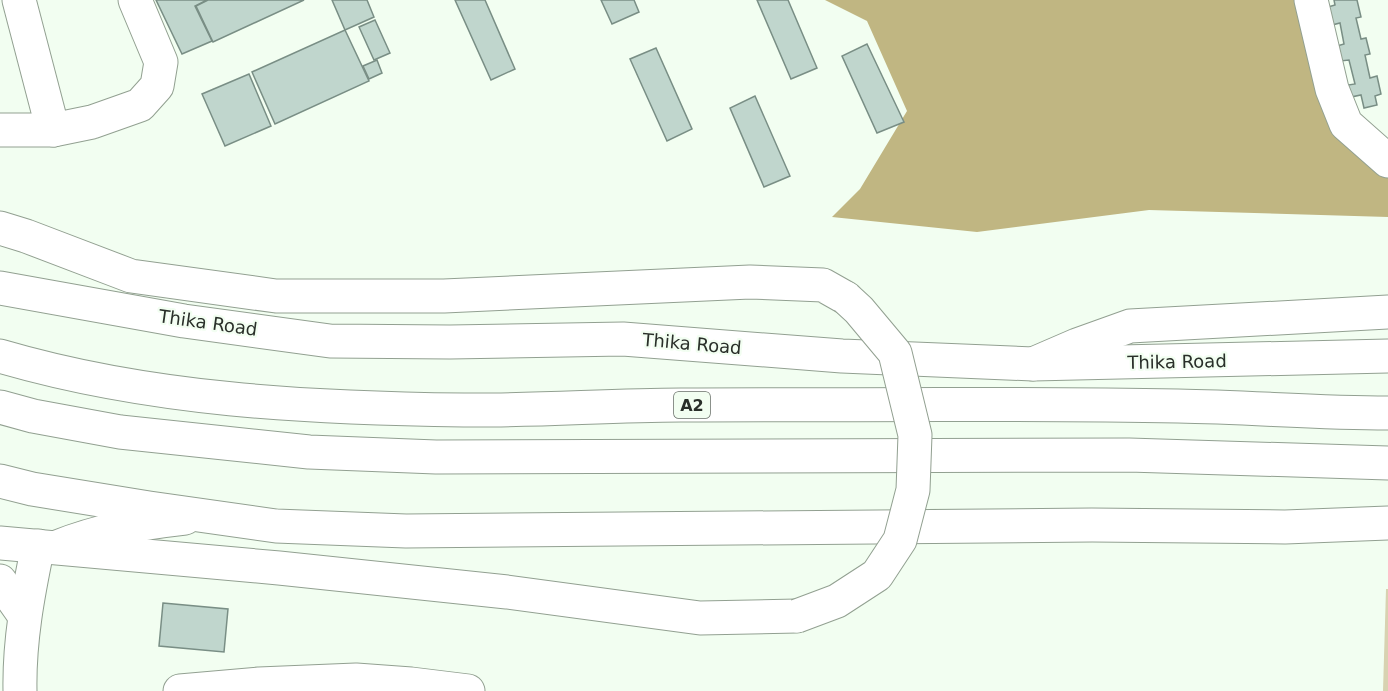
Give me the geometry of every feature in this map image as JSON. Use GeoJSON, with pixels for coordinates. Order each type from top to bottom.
{"type":"FeatureCollection","features":[{"type":"Feature","properties":{"kind":"main road"},"geometry":{"type":"LineString","coordinates":[[19,0],[53,130]]}},
{"type":"Feature","properties":{"kind":"main road"},"geometry":{"type":"LineString","coordinates":[[0,130],[53,130],[92,122],[140,105],[157,86],[161,62],[135,0]]}},
{"type":"Feature","properties":{"kind":"main road"},"geometry":{"type":"LineString","coordinates":[[1311,0],[1332,89],[1346,124],[1388,161]]}},
{"type":"Feature","properties":{"kind":"main road"},"geometry":{"type":"LineString","coordinates":[[0,228],[131,276],[276,296],[444,296],[750,282],[823,285],[846,298],[860,310],[895,353],[915,435],[913,490],[900,540],[877,575],[837,601],[797,616],[700,618],[507,592],[279,568],[0,543]]}},
{"type":"Feature","properties":{"kind":"main road","name":"Thika Road"},"geometry":{"type":"LineString","coordinates":[[0,288],[184,321],[330,341],[450,342],[622,339],[842,356],[1033,364],[1388,356]]}},
{"type":"Feature","properties":{"kind":"main road"},"geometry":{"type":"LineString","coordinates":[[184,321],[251,293]]}},
{"type":"Feature","properties":{"kind":"main road"},"geometry":{"type":"LineString","coordinates":[[1033,364],[1130,326],[1388,312]]}},
{"type":"Feature","properties":{"kind":"main road","name":"A2"},"geometry":{"type":"LineString","coordinates":[[0,356],[38,367],[122,384],[214,398],[372,407],[466,410],[676,405],[982,404],[1182,406],[1388,413]]}},
{"type":"Feature","properties":{"kind":"main road"},"geometry":{"type":"LineString","coordinates":[[0,406],[33,416],[120,432],[309,453],[459,457],[1117,455],[1388,463]]}},
{"type":"Feature","properties":{"kind":"main road"},"geometry":{"type":"LineString","coordinates":[[0,481],[32,489],[276,526],[406,531],[1092,525],[1286,527],[1388,523]]}},
{"type":"Feature","properties":{"kind":"main road"},"geometry":{"type":"LineString","coordinates":[[48,546],[150,522],[202,516]]}},
{"type":"Feature","properties":{"kind":"main road"},"geometry":{"type":"LineString","coordinates":[[276,526],[279,568]]}},
{"type":"Feature","properties":{"kind":"main road"},"geometry":{"type":"LineString","coordinates":[[27,690],[10,654],[48,546]]}},
{"type":"Feature","properties":{"kind":"main road"},"geometry":{"type":"LineString","coordinates":[[0,581],[24,615]]}},
{"type":"Feature","properties":{"kind":"main road"},"geometry":{"type":"LineString","coordinates":[[180,691],[259,684],[356,680],[468,691]]}},
{"type":"Feature","properties":{"kind":"shaded area"},"geometry":{"type":"Polygon","coordinates":[[[825,0],[1297,0],[1348,135],[1388,178],[1388,217],[1149,210],[977,232],[832,217],[860,189],[907,111],[867,21],[825,0]]]}},
{"type":"Feature","properties":{"kind":"shaded area"},"geometry":{"type":"Polygon","coordinates":[[[1386,589],[1388,589],[1388,691],[1383,691],[1386,589]]]}},
{"type":"Feature","properties":{"kind":"building"},"geometry":{"type":"Polygon","coordinates":[[[156,0],[207,0],[195,6],[212,41],[182,54],[156,0]]]}},
{"type":"Feature","properties":{"kind":"building"},"geometry":{"type":"Polygon","coordinates":[[[208,0],[304,0],[213,42],[196,6],[208,0]]]}},
{"type":"Feature","properties":{"kind":"building"},"geometry":{"type":"Polygon","coordinates":[[[332,0],[367,0],[374,17],[345,30],[332,0]]]}},
{"type":"Feature","properties":{"kind":"building"},"geometry":{"type":"Polygon","coordinates":[[[455,0],[485,0],[515,69],[491,80],[455,0]]]}},
{"type":"Feature","properties":{"kind":"building"},"geometry":{"type":"Polygon","coordinates":[[[601,0],[634,0],[639,12],[612,24],[601,0]]]}},
{"type":"Feature","properties":{"kind":"building"},"geometry":{"type":"Polygon","coordinates":[[[757,0],[788,0],[817,68],[791,79],[757,0]]]}},
{"type":"Feature","properties":{"kind":"building"},"geometry":{"type":"Polygon","coordinates":[[[1334,0],[1357,0],[1361,17],[1356,18],[1361,39],[1366,38],[1370,54],[1365,55],[1370,78],[1377,76],[1381,94],[1375,96],[1377,105],[1364,108],[1361,95],[1351,97],[1348,85],[1355,84],[1349,60],[1340,61],[1337,46],[1344,44],[1340,23],[1332,25],[1328,7],[1335,5],[1334,0]]]}},
{"type":"Feature","properties":{"kind":"building"},"geometry":{"type":"Polygon","coordinates":[[[375,20],[390,53],[374,60],[359,27],[375,20]]]}},
{"type":"Feature","properties":{"kind":"building"},"geometry":{"type":"Polygon","coordinates":[[[345,30],[369,81],[275,124],[252,72],[345,30]]]}},
{"type":"Feature","properties":{"kind":"building"},"geometry":{"type":"Polygon","coordinates":[[[867,44],[904,122],[877,133],[842,56],[867,44]]]}},
{"type":"Feature","properties":{"kind":"building"},"geometry":{"type":"Polygon","coordinates":[[[656,48],[692,129],[667,141],[630,59],[656,48]]]}},
{"type":"Feature","properties":{"kind":"building"},"geometry":{"type":"Polygon","coordinates":[[[377,60],[382,73],[369,79],[363,66],[377,60]]]}},
{"type":"Feature","properties":{"kind":"building"},"geometry":{"type":"Polygon","coordinates":[[[249,74],[271,126],[225,146],[202,94],[249,74]]]}},
{"type":"Feature","properties":{"kind":"building"},"geometry":{"type":"Polygon","coordinates":[[[755,96],[790,176],[764,187],[730,108],[755,96]]]}},
{"type":"Feature","properties":{"kind":"building"},"geometry":{"type":"Polygon","coordinates":[[[163,603],[228,609],[224,652],[159,646],[163,603]]]}}]}
